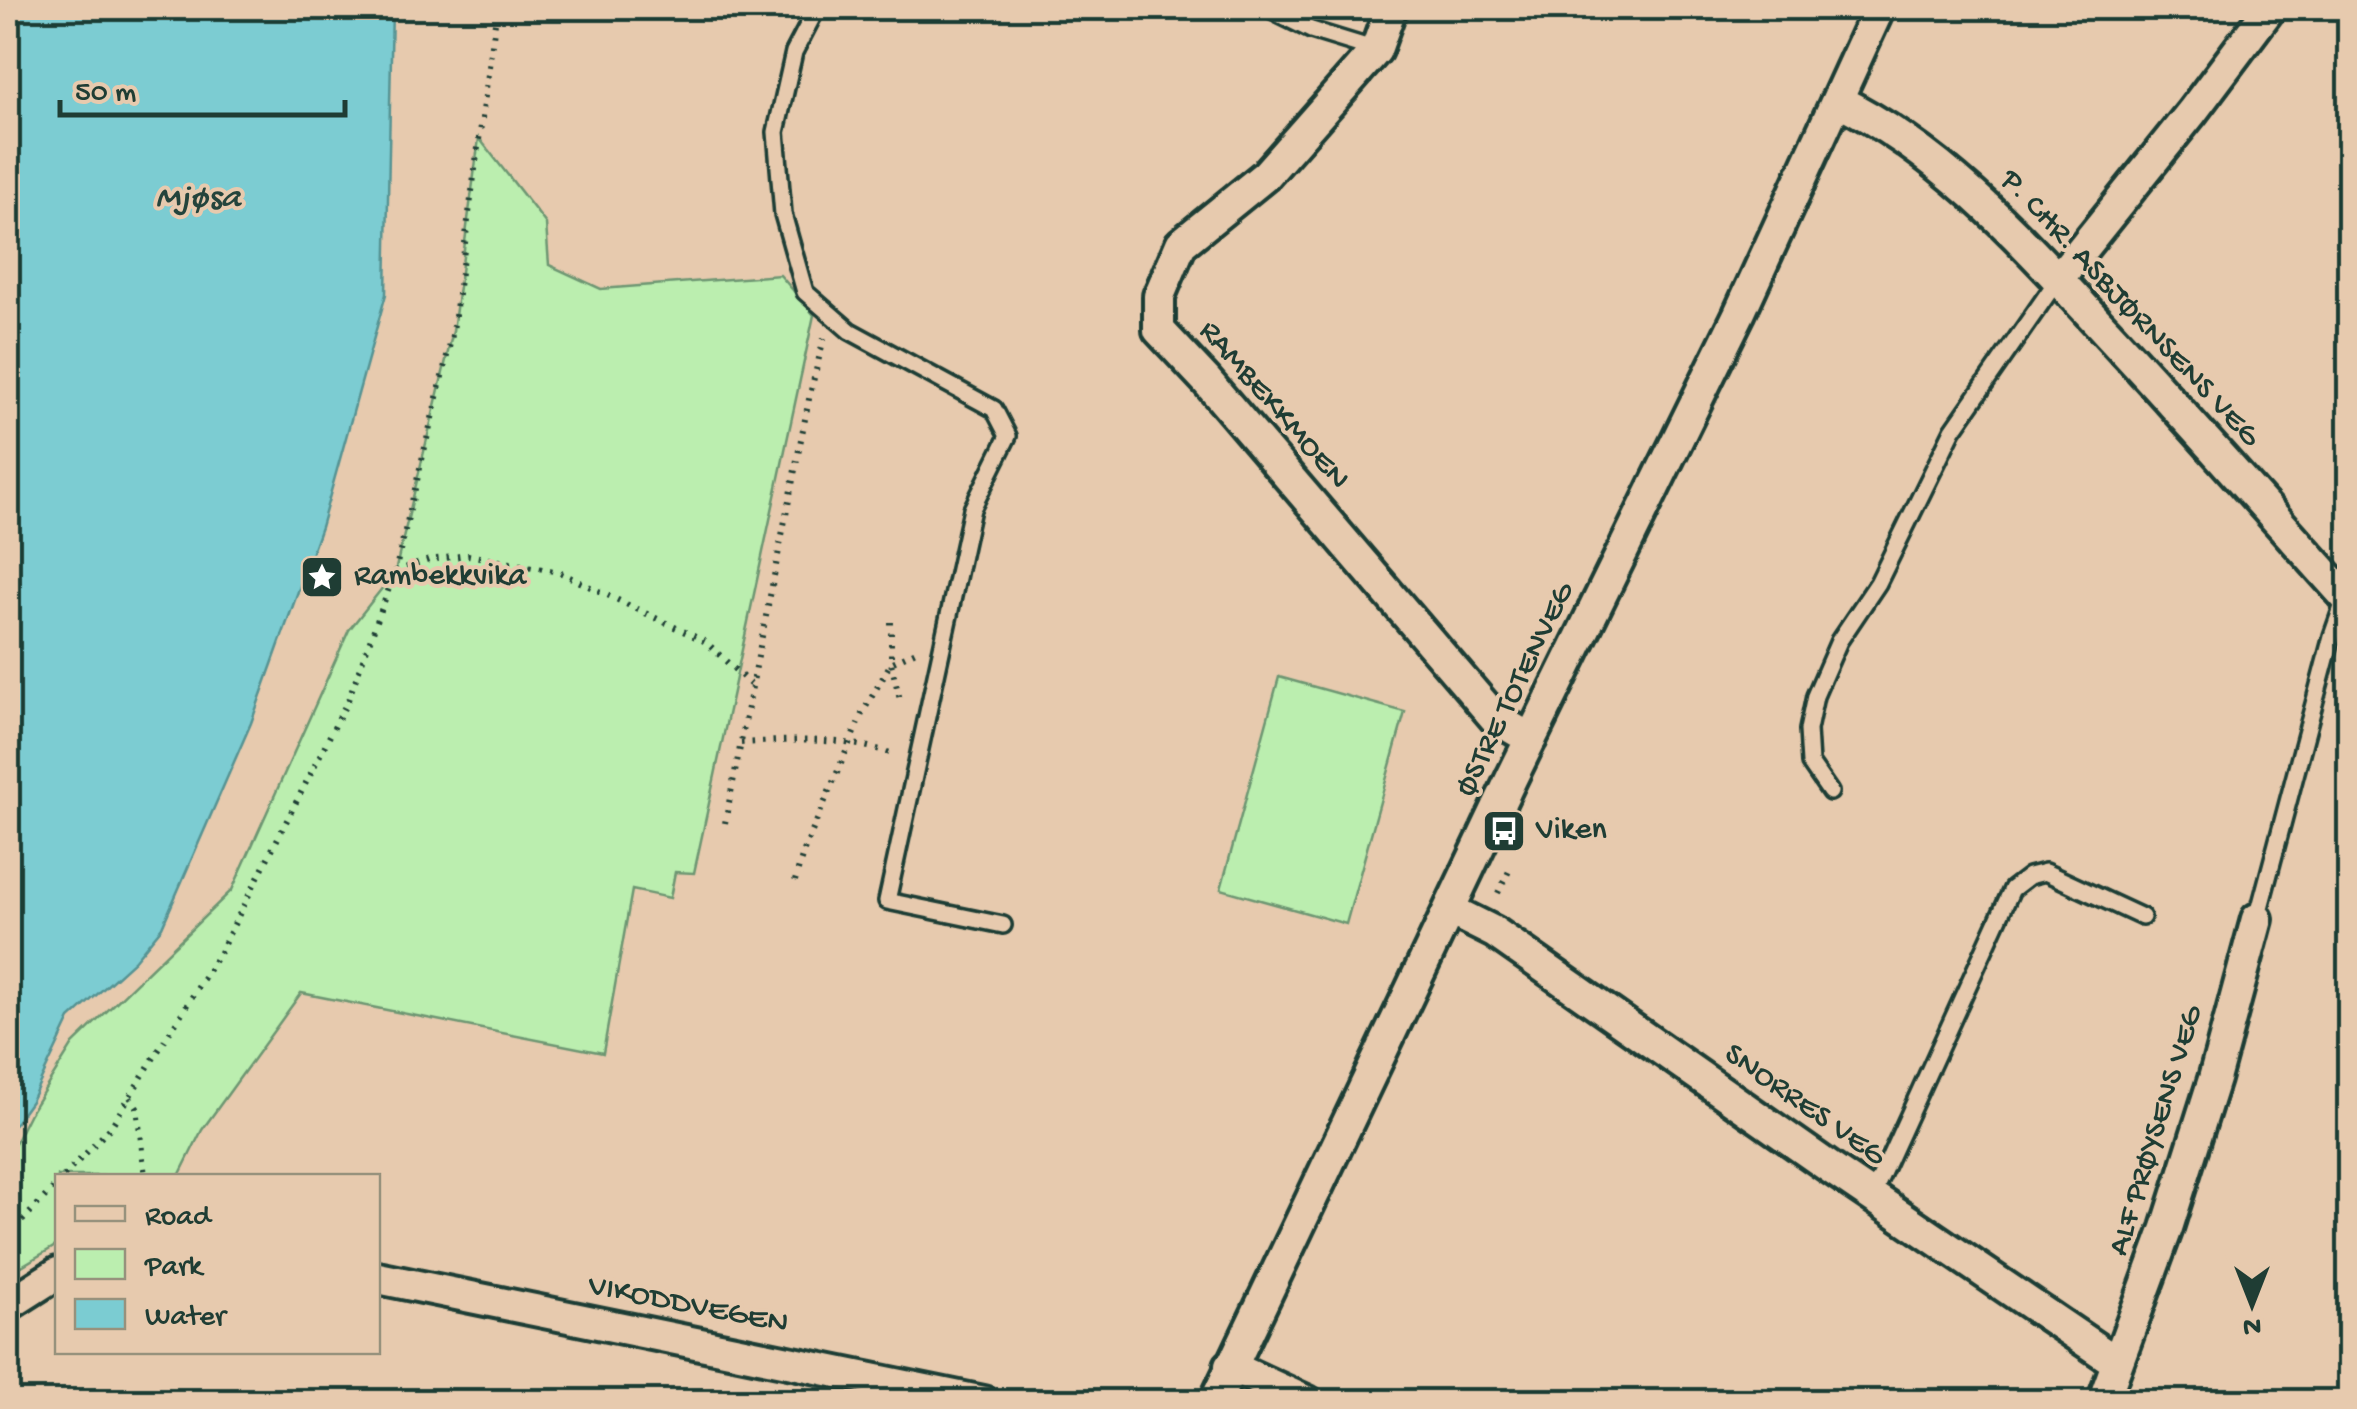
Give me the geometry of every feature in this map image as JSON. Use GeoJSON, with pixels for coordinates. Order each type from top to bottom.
{"type":"FeatureCollection","features":[{"type":"Feature","properties":{"kind":"street","name":"RAMBEKKMOEN"},"geometry":{"type":"LineString","coordinates":[[1391,8],[1376,50],[1266,175],[1181,244],[1160,296],[1160,330],[1495,718],[1530,739]]}},
{"type":"Feature","properties":{"kind":"street","name":"ØSTRE TOTENVEG"},"geometry":{"type":"LineString","coordinates":[[1216,1402],[1530,739],[1739,314],[1879,8]]}},
{"type":"Feature","properties":{"kind":"street"},"geometry":{"type":"LineString","coordinates":[[2058,279],[2270,8]]}},
{"type":"Feature","properties":{"kind":"street","name":"P. CHR. ASBJØRNSENS VEG"},"geometry":{"type":"LineString","coordinates":[[1837,100],[1954,175],[2058,279],[2347,596]]}},
{"type":"Feature","properties":{"kind":"street","name":"SNORRES VEG"},"geometry":{"type":"LineString","coordinates":[[1450,910],[1494,932],[2116,1362]]}},
{"type":"Feature","properties":{"kind":"street","name":"ALF PRØYSENS VEG"},"geometry":{"type":"LineString","coordinates":[[2103,1402],[2167,1228],[2214,1079],[2257,919]]}},
{"type":"Feature","properties":{"kind":"street"},"geometry":{"type":"LineString","coordinates":[[8,1305],[55,1275]]}},
{"type":"Feature","properties":{"kind":"street","name":"VIKODDVEGEN"},"geometry":{"type":"LineString","coordinates":[[380,1278],[984,1402]]}},
{"type":"Feature","properties":{"kind":"street"},"geometry":{"type":"LineString","coordinates":[[1230,1366],[1308,1402]]}},
{"type":"Feature","properties":{"kind":"lane"},"geometry":{"type":"LineString","coordinates":[[817,8],[794,52],[776,132],[783,214],[806,292],[850,330],[994,410],[1008,436],[972,509],[887,901],[1003,925]]}},
{"type":"Feature","properties":{"kind":"lane"},"geometry":{"type":"LineString","coordinates":[[1266,8],[1311,30],[1376,50]]}},
{"type":"Feature","properties":{"kind":"lane"},"geometry":{"type":"LineString","coordinates":[[1830,792],[1810,762],[1808,730],[1815,696],[1838,641],[1878,583],[1953,430],[2058,279]]}},
{"type":"Feature","properties":{"kind":"lane"},"geometry":{"type":"LineString","coordinates":[[2257,919],[2347,596]]}},
{"type":"Feature","properties":{"kind":"lane"},"geometry":{"type":"LineString","coordinates":[[1872,1196],[2012,888],[2029,876],[2045,872],[2142,917]]}},
{"type":"Feature","properties":{"kind":"path"},"geometry":{"type":"LineString","coordinates":[[66,1174],[110,1128],[220,952],[348,700],[395,572],[453,330],[497,8]]}},
{"type":"Feature","properties":{"kind":"path"},"geometry":{"type":"LineString","coordinates":[[726,823],[810,394],[830,313]]}},
{"type":"Feature","properties":{"kind":"path"},"geometry":{"type":"LineString","coordinates":[[395,572],[429,560],[468,554],[559,572],[706,642],[752,686]]}},
{"type":"Feature","properties":{"kind":"path"},"geometry":{"type":"LineString","coordinates":[[890,622],[890,663],[916,762]]}},
{"type":"Feature","properties":{"kind":"path"},"geometry":{"type":"LineString","coordinates":[[795,881],[849,743],[890,663],[944,637]]}},
{"type":"Feature","properties":{"kind":"path"},"geometry":{"type":"LineString","coordinates":[[741,744],[821,738],[872,746],[916,762]]}},
{"type":"Feature","properties":{"kind":"path"},"geometry":{"type":"LineString","coordinates":[[130,1097],[138,1108],[145,1174]]}},
{"type":"Feature","properties":{"kind":"path"},"geometry":{"type":"LineString","coordinates":[[8,1236],[55,1186]]}},
{"type":"Feature","properties":{"kind":"green space"},"geometry":{"type":"Polygon","coordinates":[[[479,138],[546,224],[549,265],[601,289],[780,275],[814,315],[694,873],[675,872],[670,898],[632,890],[603,1053],[301,993],[202,1130],[180,1174],[55,1174],[55,1246],[8,1274],[8,1157],[30,1113],[73,1044],[232,890],[349,630],[395,572],[453,331],[479,138]]]}},
{"type":"Feature","properties":{"kind":"green space"},"geometry":{"type":"Polygon","coordinates":[[[1279,677],[1405,712],[1346,924],[1221,889],[1279,677]]]}},
{"type":"Feature","properties":{"kind":"water","name":"Mjøsa"},"geometry":{"type":"Polygon","coordinates":[[[8,8],[392,8],[386,294],[321,527],[251,723],[162,927],[134,961],[70,1019],[31,1101],[8,1133],[8,8]]]}},
{"type":"Feature","properties":{"kind":"place","name":"Rambekkvika"},"geometry":{"type":"Point","coordinates":[322,577]}},
{"type":"Feature","properties":{"kind":"place","name":"Viken"},"geometry":{"type":"Point","coordinates":[1504,831]}}]}
